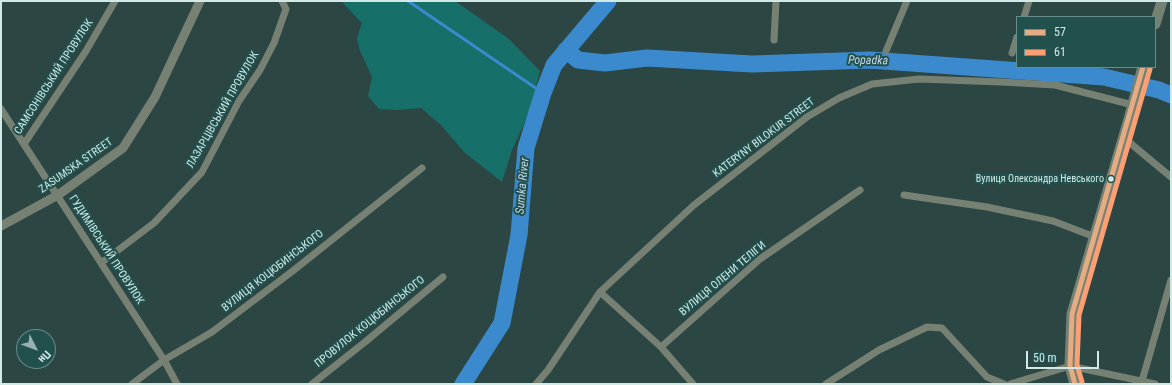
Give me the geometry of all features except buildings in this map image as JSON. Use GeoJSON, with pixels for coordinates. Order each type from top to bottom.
{"type":"FeatureCollection","features":[{"type":"Feature","properties":{"kind":"main road"},"geometry":{"type":"LineString","coordinates":[[1156,21],[1162,1]]}},
{"type":"Feature","properties":{"kind":"main road"},"geometry":{"type":"LineString","coordinates":[[1075,384],[1070,366],[1072,314],[1124,138],[1142,69]]}},
{"type":"Feature","properties":{"kind":"street","name":"САМСОНІВСЬКИЙ ПРОВУЛОК"},"geometry":{"type":"LineString","coordinates":[[24,144],[86,51],[116,1]]}},
{"type":"Feature","properties":{"kind":"street","name":"ZASUMSKA STREET"},"geometry":{"type":"LineString","coordinates":[[1,226],[58,195],[123,148],[155,97],[200,1]]}},
{"type":"Feature","properties":{"kind":"street","name":"ЛАЗАРЦІВСЬКИЙ ПРОВУЛОК"},"geometry":{"type":"LineString","coordinates":[[101,263],[154,223],[202,172],[239,101],[260,70],[274,43],[286,10],[282,1]]}},
{"type":"Feature","properties":{"kind":"street"},"geometry":{"type":"LineString","coordinates":[[774,40],[776,1]]}},
{"type":"Feature","properties":{"kind":"street"},"geometry":{"type":"LineString","coordinates":[[886,51],[906,1]]}},
{"type":"Feature","properties":{"kind":"street"},"geometry":{"type":"LineString","coordinates":[[1024,16],[1029,1]]}},
{"type":"Feature","properties":{"kind":"street"},"geometry":{"type":"LineString","coordinates":[[1012,53],[1016,40]]}},
{"type":"Feature","properties":{"kind":"street","name":"KATERYNY BILOKUR STREET"},"geometry":{"type":"LineString","coordinates":[[536,384],[548,370],[600,292],[694,205],[807,117],[839,98],[872,84],[919,79],[1001,82],[1055,86],[1134,102]]}},
{"type":"Feature","properties":{"kind":"street","name":"ГУДИМІВСЬКИЙ ПРОВУЛОК"},"geometry":{"type":"LineString","coordinates":[[1,109],[164,360],[177,384]]}},
{"type":"Feature","properties":{"kind":"street"},"geometry":{"type":"LineString","coordinates":[[1124,138],[1171,177]]}},
{"type":"Feature","properties":{"kind":"street","name":"ВУЛИЦЯ КОЦЮБИНСЬКОГО"},"geometry":{"type":"LineString","coordinates":[[132,384],[164,360],[212,332],[294,270],[422,168]]}},
{"type":"Feature","properties":{"kind":"street","name":"ВУЛИЦЯ ОЛЕНИ ТЕЛІГИ"},"geometry":{"type":"LineString","coordinates":[[661,347],[760,259],[860,190]]}},
{"type":"Feature","properties":{"kind":"street"},"geometry":{"type":"LineString","coordinates":[[904,196],[987,207],[1053,221],[1094,237]]}},
{"type":"Feature","properties":{"kind":"street","name":"ПРОВУЛОК КОЦЮБИНСЬКОГО"},"geometry":{"type":"LineString","coordinates":[[312,384],[443,277]]}},
{"type":"Feature","properties":{"kind":"street"},"geometry":{"type":"LineString","coordinates":[[1142,381],[1171,280]]}},
{"type":"Feature","properties":{"kind":"street"},"geometry":{"type":"LineString","coordinates":[[600,292],[661,347],[693,384]]}},
{"type":"Feature","properties":{"kind":"street"},"geometry":{"type":"LineString","coordinates":[[826,384],[879,350],[927,327],[942,328],[987,377],[1004,384]]}},
{"type":"Feature","properties":{"kind":"street"},"geometry":{"type":"LineString","coordinates":[[1010,384],[1070,366],[1155,384]]}},
{"type":"Feature","properties":{"kind":"shaded area"},"geometry":{"type":"Polygon","coordinates":[[[343,1],[455,1],[509,39],[540,71],[529,113],[512,150],[502,182],[464,152],[442,126],[421,108],[396,110],[379,109],[368,96],[372,77],[360,51],[357,38],[362,23],[343,3],[343,1]]]}},
{"type":"Feature","properties":{"kind":"waterway"},"geometry":{"type":"LineString","coordinates":[[408,1],[543,93]]}},
{"type":"Feature","properties":{"kind":"waterway","name":"Sumka River"},"geometry":{"type":"LineString","coordinates":[[463,384],[502,323],[519,235],[526,148],[543,93],[554,65],[608,1]]}},
{"type":"Feature","properties":{"kind":"waterway","name":"Popadka"},"geometry":{"type":"LineString","coordinates":[[566,50],[578,60],[605,63],[647,58],[752,64],[870,60],[1104,77],[1159,90],[1171,95]]}},
{"type":"Feature","properties":{"kind":"transit line","name":"57"},"geometry":{"type":"LineString","coordinates":[[1075,384],[1070,366],[1072,314],[1143,68]]}},
{"type":"Feature","properties":{"kind":"transit line","name":"61"},"geometry":{"type":"LineString","coordinates":[[1082,382],[1077,365],[1079,315],[1150,69]]}},
{"type":"Feature","properties":{"kind":"place","name":"Вулиця Олександра Невського"},"geometry":{"type":"Point","coordinates":[1111,179]}}]}
